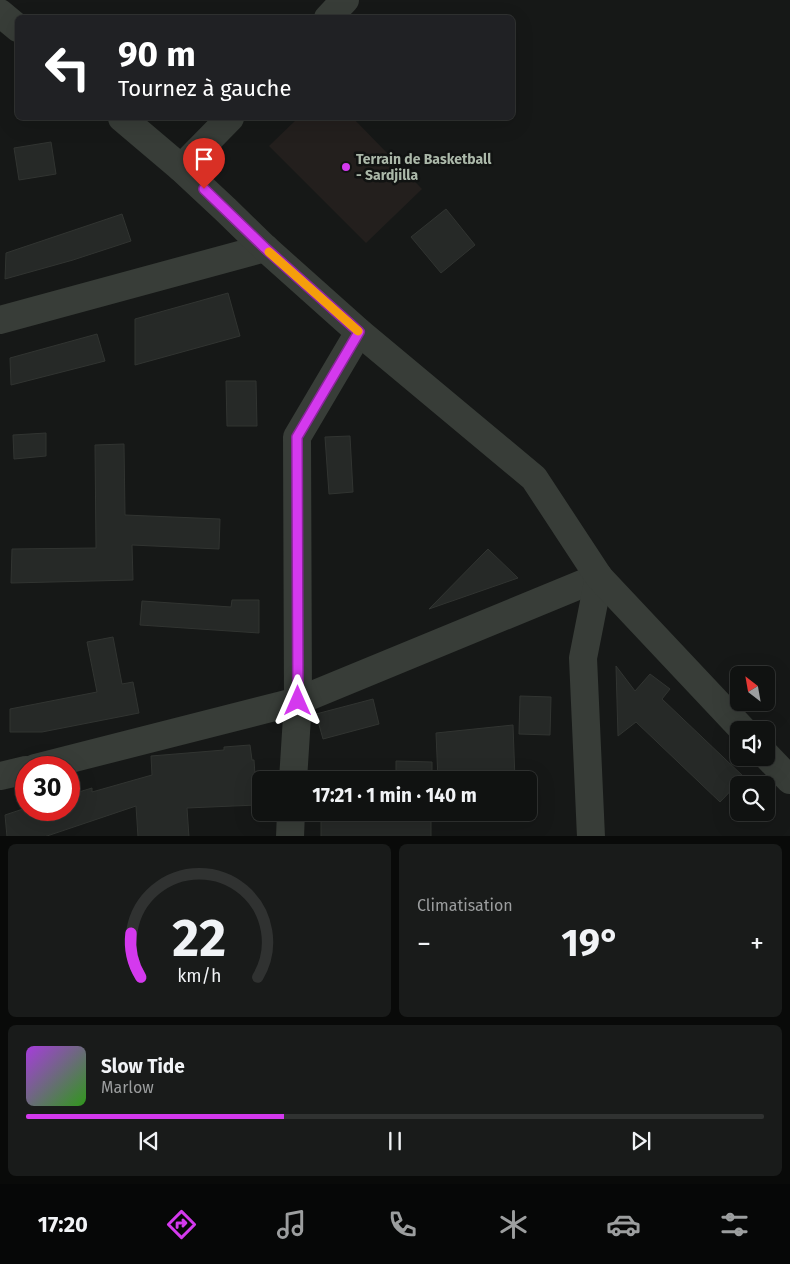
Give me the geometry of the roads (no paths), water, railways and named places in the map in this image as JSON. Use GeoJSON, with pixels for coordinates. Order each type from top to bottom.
{"type":"FeatureCollection","features":[{"type":"Feature","properties":{"kind":"street"},"geometry":{"type":"LineString","coordinates":[[331,15],[345,0]]}},
{"type":"Feature","properties":{"kind":"street"},"geometry":{"type":"LineString","coordinates":[[0,13],[15,26]]}},
{"type":"Feature","properties":{"kind":"street"},"geometry":{"type":"LineString","coordinates":[[124,120],[181,168],[265,248],[359,332],[534,478],[599,578],[734,721]]}},
{"type":"Feature","properties":{"kind":"street"},"geometry":{"type":"LineString","coordinates":[[181,168],[228,120]]}},
{"type":"Feature","properties":{"kind":"street"},"geometry":{"type":"LineString","coordinates":[[0,320],[265,248]]}},
{"type":"Feature","properties":{"kind":"street"},"geometry":{"type":"LineString","coordinates":[[294,771],[298,701],[297,437],[359,332]]}},
{"type":"Feature","properties":{"kind":"street"},"geometry":{"type":"LineString","coordinates":[[80,757],[298,701],[599,578]]}},
{"type":"Feature","properties":{"kind":"street"},"geometry":{"type":"LineString","coordinates":[[592,836],[583,658],[599,578]]}},
{"type":"Feature","properties":{"kind":"street"},"geometry":{"type":"LineString","coordinates":[[775,764],[790,780]]}},
{"type":"Feature","properties":{"kind":"street"},"geometry":{"type":"LineString","coordinates":[[0,776],[15,773]]}},
{"type":"Feature","properties":{"kind":"street"},"geometry":{"type":"LineString","coordinates":[[290,836],[291,821]]}},
{"type":"Feature","properties":{"kind":"place","name":"Terrain de Basketball - Sardjilla"},"geometry":{"type":"Point","coordinates":[346,167]}}]}
